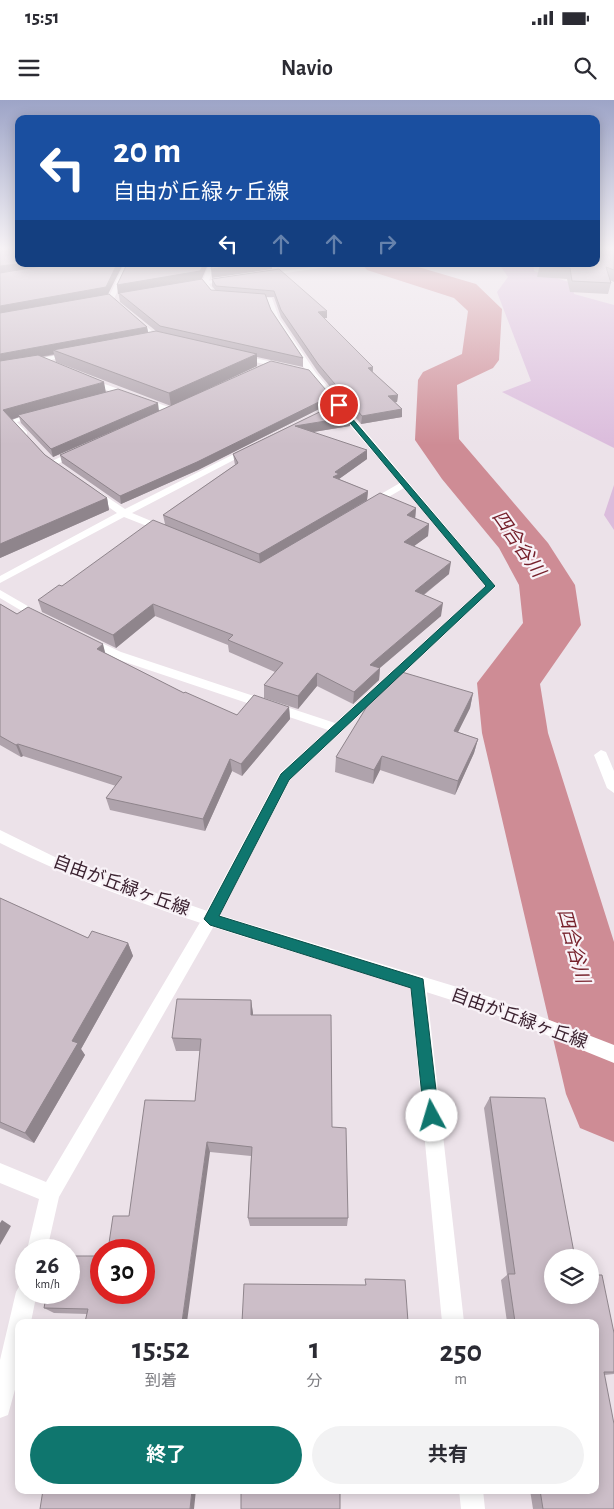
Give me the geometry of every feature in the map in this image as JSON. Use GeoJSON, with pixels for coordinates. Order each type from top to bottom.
{"type":"FeatureCollection","features":[{"type":"Feature","properties":{"kind":"street"},"geometry":{"type":"LineString","coordinates":[[132,314],[158,339]]}},
{"type":"Feature","properties":{"kind":"street"},"geometry":{"type":"LineString","coordinates":[[39,1239],[50,1194],[210,919],[285,777],[491,586],[404,484],[334,407],[308,373],[275,314]]}},
{"type":"Feature","properties":{"kind":"street"},"geometry":{"type":"LineString","coordinates":[[148,341],[158,339],[177,343]]}},
{"type":"Feature","properties":{"kind":"street"},"geometry":{"type":"LineString","coordinates":[[0,368],[80,353]]}},
{"type":"Feature","properties":{"kind":"street"},"geometry":{"type":"LineString","coordinates":[[234,356],[296,370]]}},
{"type":"Feature","properties":{"kind":"street"},"geometry":{"type":"LineString","coordinates":[[41,360],[59,368]]}},
{"type":"Feature","properties":{"kind":"street"},"geometry":{"type":"LineString","coordinates":[[255,372],[271,364]]}},
{"type":"Feature","properties":{"kind":"street"},"geometry":{"type":"LineString","coordinates":[[76,375],[171,411]]}},
{"type":"Feature","properties":{"kind":"street"},"geometry":{"type":"LineString","coordinates":[[102,398],[120,393]]}},
{"type":"Feature","properties":{"kind":"street"},"geometry":{"type":"LineString","coordinates":[[162,415],[179,407]]}},
{"type":"Feature","properties":{"kind":"street"},"geometry":{"type":"LineString","coordinates":[[32,442],[12,421],[48,412]]}},
{"type":"Feature","properties":{"kind":"street"},"geometry":{"type":"LineString","coordinates":[[0,580],[124,513],[261,444]]}},
{"type":"Feature","properties":{"kind":"street"},"geometry":{"type":"LineString","coordinates":[[52,462],[89,447]]}},
{"type":"Feature","properties":{"kind":"street"},"geometry":{"type":"LineString","coordinates":[[362,510],[404,484]]}},
{"type":"Feature","properties":{"kind":"street"},"geometry":{"type":"LineString","coordinates":[[82,485],[124,513],[179,536]]}},
{"type":"Feature","properties":{"kind":"street"},"geometry":{"type":"LineString","coordinates":[[0,593],[49,622]]}},
{"type":"Feature","properties":{"kind":"street"},"geometry":{"type":"LineString","coordinates":[[75,635],[117,655],[336,728]]}},
{"type":"Feature","properties":{"kind":"street"},"geometry":{"type":"LineString","coordinates":[[600,756],[614,788]]}},
{"type":"Feature","properties":{"kind":"street","name":"自由が丘緑ヶ丘線"},"geometry":{"type":"LineString","coordinates":[[0,836],[54,863],[210,919],[490,1005],[614,1054]]}},
{"type":"Feature","properties":{"kind":"street"},"geometry":{"type":"LineString","coordinates":[[418,984],[453,1319]]}},
{"type":"Feature","properties":{"kind":"street"},"geometry":{"type":"LineString","coordinates":[[0,1173],[50,1194]]}},
{"type":"Feature","properties":{"kind":"street"},"geometry":{"type":"LineString","coordinates":[[21,1319],[24,1304]]}},
{"type":"Feature","properties":{"kind":"street"},"geometry":{"type":"LineString","coordinates":[[0,1407],[15,1343]]}},
{"type":"Feature","properties":{"kind":"street"},"geometry":{"type":"LineString","coordinates":[[470,1494],[472,1509]]}},
{"type":"Feature","properties":{"kind":"shaded area"},"geometry":{"type":"Polygon","coordinates":[[[505,314],[614,314],[614,448],[502,392],[531,381],[505,314]]]}},
{"type":"Feature","properties":{"kind":"shaded area"},"geometry":{"type":"Polygon","coordinates":[[[614,485],[614,530],[604,515],[614,485]]]}},
{"type":"Feature","properties":{"kind":"building"},"geometry":{"type":"Polygon","coordinates":[[[0,314],[132,314],[147,327],[0,354],[0,314]]]}},
{"type":"Feature","properties":{"kind":"building"},"geometry":{"type":"Polygon","coordinates":[[[145,314],[274,314],[303,358],[160,326],[145,314]]]}},
{"type":"Feature","properties":{"kind":"building"},"geometry":{"type":"Polygon","coordinates":[[[284,314],[320,314],[373,367],[368,368],[398,395],[388,396],[402,409],[362,416],[318,364],[284,314]]]}},
{"type":"Feature","properties":{"kind":"building"},"geometry":{"type":"Polygon","coordinates":[[[156,331],[257,354],[169,393],[53,350],[156,331]]]}},
{"type":"Feature","properties":{"kind":"building"},"geometry":{"type":"Polygon","coordinates":[[[38,355],[104,382],[3,410],[45,455],[107,498],[0,544],[0,361],[38,355]]]}},
{"type":"Feature","properties":{"kind":"building"},"geometry":{"type":"Polygon","coordinates":[[[271,361],[309,370],[331,396],[197,462],[120,496],[60,455],[271,361]]]}},
{"type":"Feature","properties":{"kind":"building"},"geometry":{"type":"Polygon","coordinates":[[[118,389],[158,403],[51,449],[18,415],[118,389]]]}},
{"type":"Feature","properties":{"kind":"building"},"geometry":{"type":"Polygon","coordinates":[[[338,403],[350,417],[295,426],[367,450],[335,472],[339,474],[333,477],[368,491],[259,554],[163,515],[238,463],[233,454],[338,403]]]}},
{"type":"Feature","properties":{"kind":"building"},"geometry":{"type":"Polygon","coordinates":[[[380,493],[416,508],[407,515],[429,524],[404,542],[451,562],[415,591],[443,603],[370,665],[380,668],[354,692],[317,673],[298,696],[264,685],[283,663],[228,640],[233,635],[153,604],[113,635],[38,600],[59,585],[62,586],[153,520],[260,563],[380,493]]]}},
{"type":"Feature","properties":{"kind":"building"},"geometry":{"type":"Polygon","coordinates":[[[0,604],[17,614],[28,607],[103,644],[97,649],[184,693],[237,715],[254,695],[289,707],[241,764],[230,759],[203,819],[106,798],[122,777],[18,744],[16,745],[0,736],[0,604]]]}},
{"type":"Feature","properties":{"kind":"building"},"geometry":{"type":"Polygon","coordinates":[[[395,670],[473,693],[454,731],[478,739],[458,781],[382,756],[374,770],[336,757],[372,698],[368,696],[395,670]]]}},
{"type":"Feature","properties":{"kind":"building"},"geometry":{"type":"Polygon","coordinates":[[[0,898],[88,938],[92,931],[128,943],[72,1041],[78,1043],[25,1133],[0,1122],[0,898]]]}},
{"type":"Feature","properties":{"kind":"building"},"geometry":{"type":"Polygon","coordinates":[[[177,999],[251,1000],[251,1015],[331,1015],[332,1127],[346,1128],[348,1218],[248,1218],[252,1147],[207,1142],[182,1319],[86,1319],[88,1309],[44,1308],[45,1304],[80,1304],[80,1256],[90,1256],[90,1304],[155,1304],[155,1239],[110,1239],[113,1216],[129,1216],[145,1100],[195,1101],[201,1039],[172,1038],[177,999]]]}},
{"type":"Feature","properties":{"kind":"building"},"geometry":{"type":"Polygon","coordinates":[[[490,1097],[545,1098],[573,1249],[544,1249],[544,1304],[599,1304],[599,1275],[602,1275],[614,1333],[614,1372],[604,1372],[614,1424],[614,1509],[543,1509],[541,1494],[599,1494],[599,1319],[515,1319],[508,1274],[515,1274],[490,1097]]]}},
{"type":"Feature","properties":{"kind":"building"},"geometry":{"type":"Polygon","coordinates":[[[365,1279],[405,1280],[408,1319],[242,1319],[244,1284],[366,1285],[365,1279]]]}},
{"type":"Feature","properties":{"kind":"building"},"geometry":{"type":"Polygon","coordinates":[[[42,1494],[192,1494],[190,1509],[40,1509],[42,1494]]]}},
{"type":"Feature","properties":{"kind":"building"},"geometry":{"type":"Polygon","coordinates":[[[241,1494],[340,1494],[340,1509],[241,1509],[241,1494]]]}},
{"type":"Feature","properties":{"kind":"waterway","name":"四合谷川"},"geometry":{"type":"LineString","coordinates":[[485,314],[480,360],[437,380],[437,440],[458,469],[522,543],[547,585],[552,625],[508,683],[515,733],[614,1094]]}},
{"type":"Feature","properties":{"kind":"route"},"geometry":{"type":"LineString","coordinates":[[339,405],[491,586],[285,777],[210,919],[418,984],[432,1116]]}}]}
